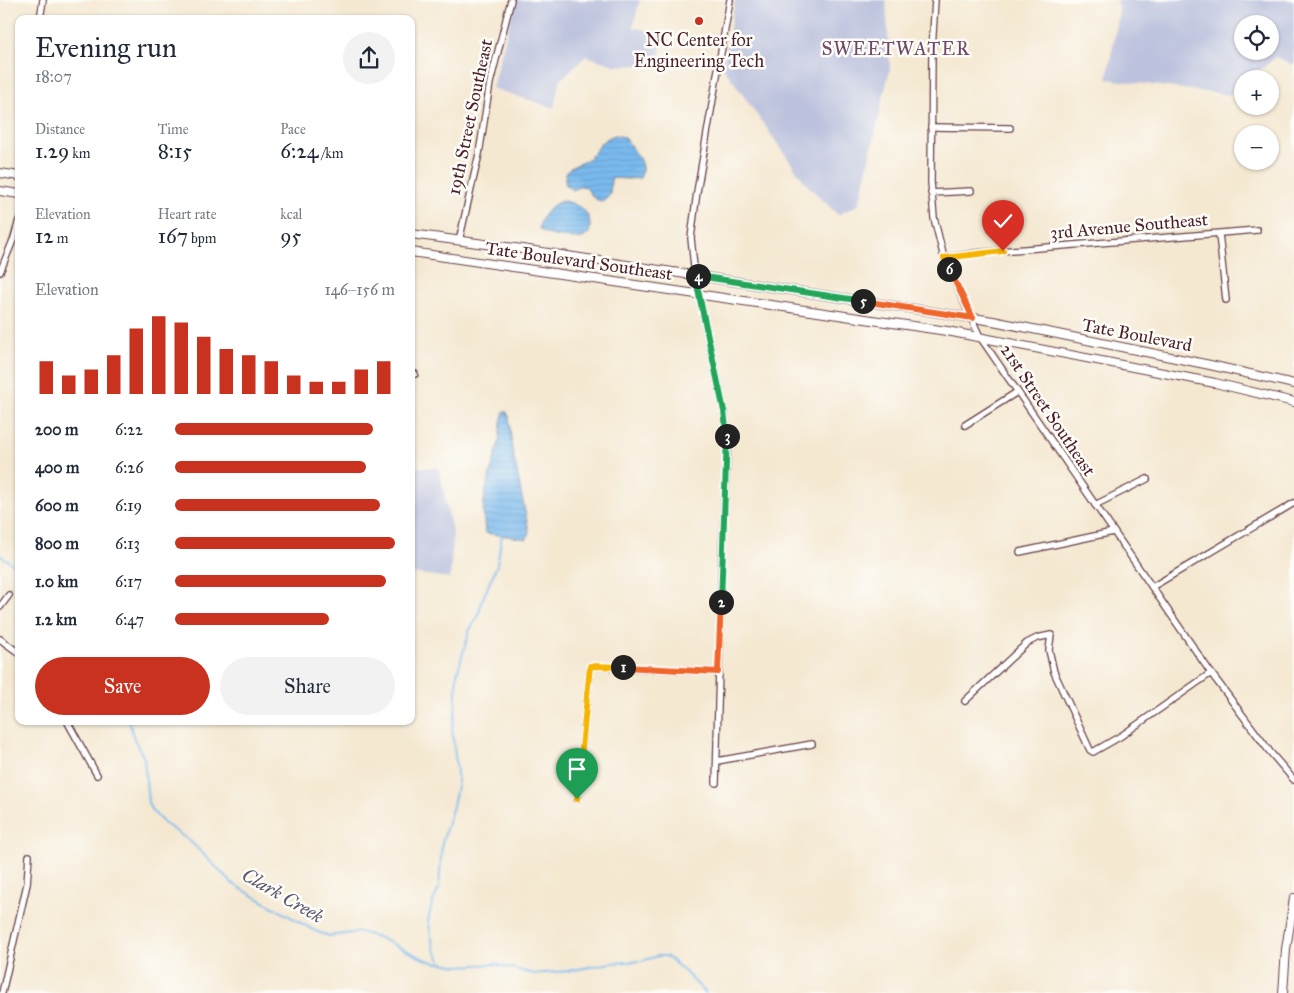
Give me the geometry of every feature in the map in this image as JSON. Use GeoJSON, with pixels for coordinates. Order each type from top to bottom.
{"type":"FeatureCollection","features":[{"type":"Feature","properties":{"kind":"main road"},"geometry":{"type":"LineString","coordinates":[[0,173],[15,175]]}},
{"type":"Feature","properties":{"kind":"main road"},"geometry":{"type":"LineString","coordinates":[[0,191],[15,193]]}},
{"type":"Feature","properties":{"kind":"main road","name":"Tate Boulevard Southeast"},"geometry":{"type":"LineString","coordinates":[[415,235],[973,318]]}},
{"type":"Feature","properties":{"kind":"main road","name":"Tate Boulevard Southeast"},"geometry":{"type":"LineString","coordinates":[[415,253],[891,321],[980,338]]}},
{"type":"Feature","properties":{"kind":"main road","name":"Tate Boulevard"},"geometry":{"type":"LineString","coordinates":[[973,318],[1210,365],[1294,384]]}},
{"type":"Feature","properties":{"kind":"main road","name":"Tate Boulevard"},"geometry":{"type":"LineString","coordinates":[[980,338],[1206,381],[1294,402]]}},
{"type":"Feature","properties":{"kind":"main road"},"geometry":{"type":"LineString","coordinates":[[1283,993],[1286,948],[1294,898]]}},
{"type":"Feature","properties":{"kind":"street"},"geometry":{"type":"LineString","coordinates":[[41,15],[43,0]]}},
{"type":"Feature","properties":{"kind":"street","name":"19th Street Southeast"},"geometry":{"type":"LineString","coordinates":[[459,241],[479,154],[490,83],[511,0]]}},
{"type":"Feature","properties":{"kind":"street"},"geometry":{"type":"LineString","coordinates":[[716,783],[722,553],[728,438],[724,411],[706,335],[695,276],[692,247],[693,218],[730,0]]}},
{"type":"Feature","properties":{"kind":"street","name":"21st Street Southeast"},"geometry":{"type":"LineString","coordinates":[[935,0],[931,193],[937,232],[944,258],[973,318],[980,338],[1211,672],[1270,752],[1294,780]]}},
{"type":"Feature","properties":{"kind":"street"},"geometry":{"type":"LineString","coordinates":[[932,127],[1010,128]]}},
{"type":"Feature","properties":{"kind":"street"},"geometry":{"type":"LineString","coordinates":[[931,193],[972,191]]}},
{"type":"Feature","properties":{"kind":"street","name":"3rd Avenue Southeast"},"geometry":{"type":"LineString","coordinates":[[944,258],[976,253],[1257,230]]}},
{"type":"Feature","properties":{"kind":"street"},"geometry":{"type":"LineString","coordinates":[[0,272],[15,234]]}},
{"type":"Feature","properties":{"kind":"street"},"geometry":{"type":"LineString","coordinates":[[1219,234],[1226,300]]}},
{"type":"Feature","properties":{"kind":"street"},"geometry":{"type":"LineString","coordinates":[[965,424],[1017,392]]}},
{"type":"Feature","properties":{"kind":"street"},"geometry":{"type":"LineString","coordinates":[[1095,505],[1146,479]]}},
{"type":"Feature","properties":{"kind":"street"},"geometry":{"type":"LineString","coordinates":[[1152,587],[1294,503]]}},
{"type":"Feature","properties":{"kind":"street"},"geometry":{"type":"LineString","coordinates":[[1020,552],[1113,532]]}},
{"type":"Feature","properties":{"kind":"street"},"geometry":{"type":"LineString","coordinates":[[0,606],[9,595]]}},
{"type":"Feature","properties":{"kind":"street"},"geometry":{"type":"LineString","coordinates":[[965,701],[1027,643],[1037,638],[1051,635],[1049,650],[1054,672],[1090,750],[1093,752],[1121,736],[1211,672]]}},
{"type":"Feature","properties":{"kind":"street"},"geometry":{"type":"LineString","coordinates":[[0,640],[15,650]]}},
{"type":"Feature","properties":{"kind":"street"},"geometry":{"type":"LineString","coordinates":[[577,799],[590,666],[718,672]]}},
{"type":"Feature","properties":{"kind":"street"},"geometry":{"type":"LineString","coordinates":[[68,725],[97,775]]}},
{"type":"Feature","properties":{"kind":"street"},"geometry":{"type":"LineString","coordinates":[[717,761],[812,744]]}},
{"type":"Feature","properties":{"kind":"street"},"geometry":{"type":"LineString","coordinates":[[2,993],[27,884],[28,856]]}},
{"type":"Feature","properties":{"kind":"shaded area"},"geometry":{"type":"Polygon","coordinates":[[[516,0],[640,0],[633,27],[664,34],[657,68],[642,65],[617,66],[586,56],[560,80],[554,108],[492,88],[516,0]]]}},
{"type":"Feature","properties":{"kind":"shaded area"},"geometry":{"type":"Polygon","coordinates":[[[735,0],[886,0],[890,68],[859,204],[838,215],[806,184],[723,67],[735,0]]]}},
{"type":"Feature","properties":{"kind":"shaded area"},"geometry":{"type":"Polygon","coordinates":[[[1116,0],[1294,0],[1294,65],[1279,58],[1279,15],[1234,15],[1234,60],[1272,60],[1260,70],[1234,70],[1234,91],[1229,95],[1107,79],[1119,11],[1116,0]]]}},
{"type":"Feature","properties":{"kind":"shaded area"},"geometry":{"type":"Polygon","coordinates":[[[415,467],[439,468],[453,537],[450,578],[415,574],[415,467]]]}},
{"type":"Feature","properties":{"kind":"water"},"geometry":{"type":"Polygon","coordinates":[[[615,135],[624,137],[638,156],[642,167],[640,178],[611,178],[610,195],[604,201],[595,199],[586,187],[581,186],[573,190],[566,185],[565,178],[568,170],[585,161],[602,142],[615,135]]]}},
{"type":"Feature","properties":{"kind":"water"},"geometry":{"type":"Polygon","coordinates":[[[564,201],[580,208],[588,216],[589,233],[583,238],[553,236],[539,229],[547,211],[555,204],[564,201]]]}},
{"type":"Feature","properties":{"kind":"water"},"geometry":{"type":"Polygon","coordinates":[[[504,411],[509,416],[512,448],[529,531],[527,539],[485,533],[483,511],[485,493],[499,442],[504,411]]]}},
{"type":"Feature","properties":{"kind":"waterway"},"geometry":{"type":"LineString","coordinates":[[442,963],[434,949],[428,921],[432,904],[439,888],[442,843],[458,782],[452,729],[455,715],[457,674],[470,629],[478,617],[481,603],[497,565],[502,535]]}},
{"type":"Feature","properties":{"kind":"waterway","name":"Clark Creek"},"geometry":{"type":"LineString","coordinates":[[0,555],[15,565]]}},
{"type":"Feature","properties":{"kind":"waterway","name":"Clark Creek"},"geometry":{"type":"LineString","coordinates":[[130,725],[134,739],[144,758],[148,803],[152,811],[164,823],[191,842],[233,884],[315,931],[329,936],[360,932],[380,938],[426,960],[437,963],[457,966],[495,964],[534,974],[568,971],[666,956],[706,993]]}},
{"type":"Feature","properties":{"kind":"place","name":"NC Center for Engineering Tech"},"geometry":{"type":"Point","coordinates":[699,21]}},
{"type":"Feature","properties":{"kind":"district","name":"SWEETWATER"},"geometry":{"type":"Point","coordinates":[896,48]}},
{"type":"Feature","properties":{"kind":"route"},"geometry":{"type":"LineString","coordinates":[[577,799],[590,666],[718,672],[728,438],[695,276],[973,318],[944,258],[1003,251]]}}]}
